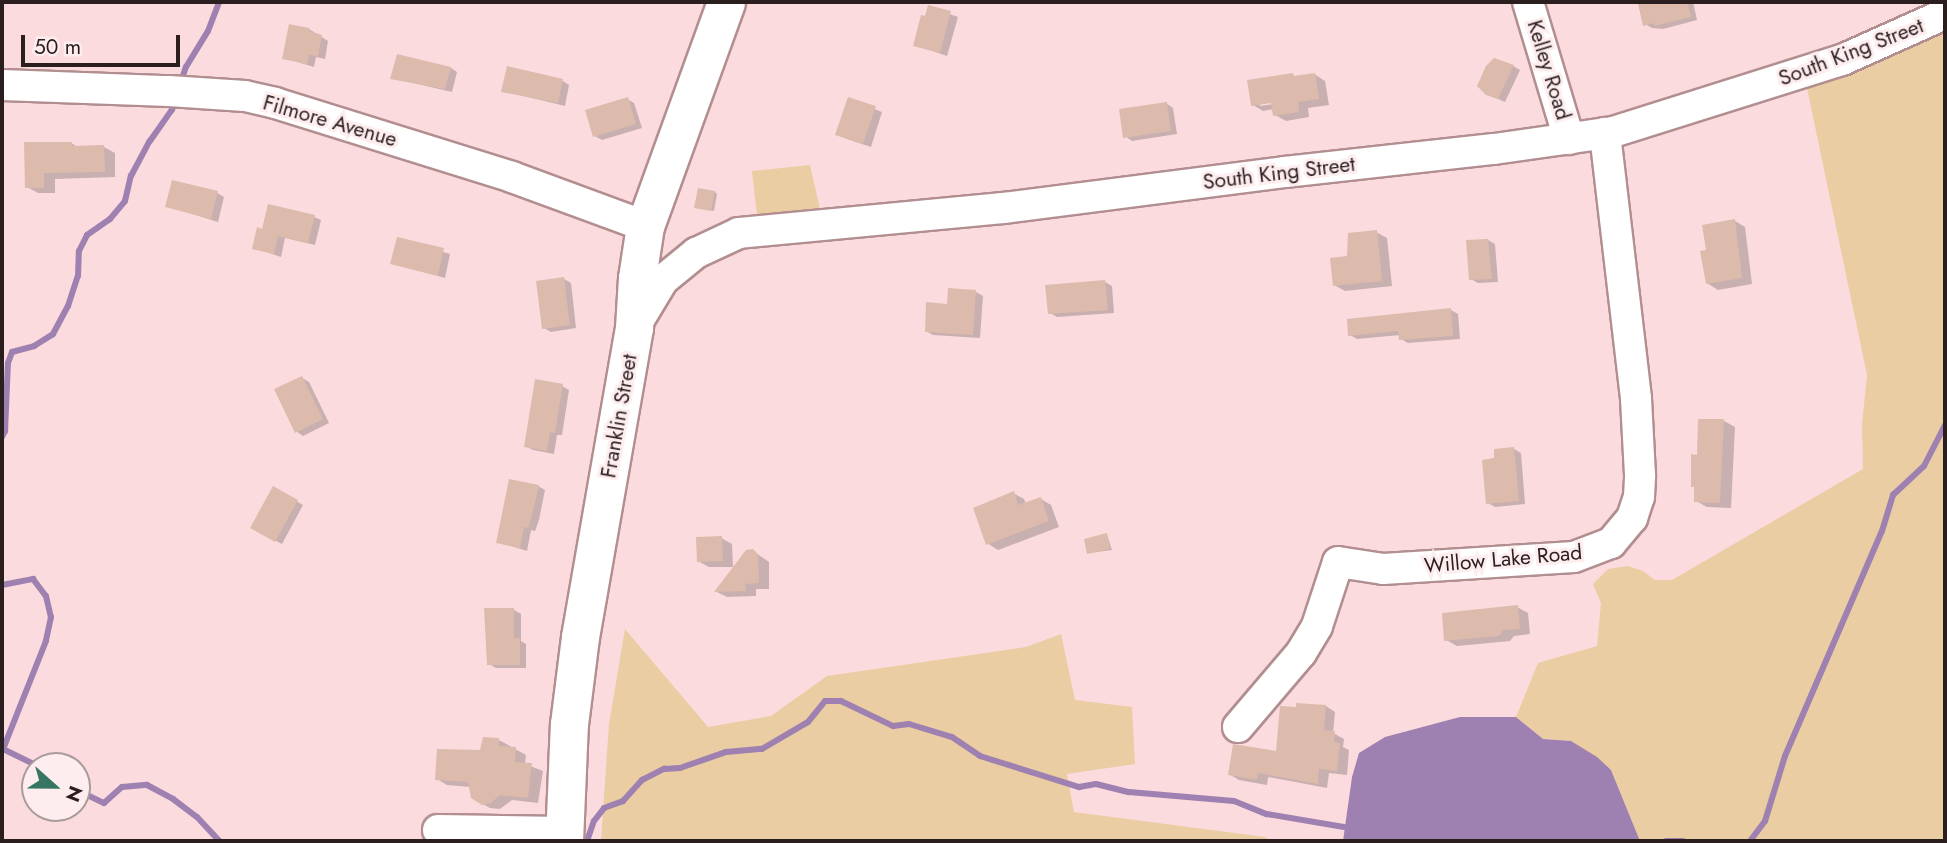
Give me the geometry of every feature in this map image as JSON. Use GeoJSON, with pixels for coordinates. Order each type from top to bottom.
{"type":"FeatureCollection","features":[{"type":"Feature","properties":{"kind":"main road","name":"Franklin Street"},"geometry":{"type":"LineString","coordinates":[[564,837],[569,724],[580,637],[634,328],[645,226],[726,2]]}},
{"type":"Feature","properties":{"kind":"street","name":"Kelley Road"},"geometry":{"type":"LineString","coordinates":[[1528,2],[1569,139]]}},
{"type":"Feature","properties":{"kind":"street","name":"South King Street"},"geometry":{"type":"LineString","coordinates":[[634,328],[663,280],[696,253],[739,233],[1004,208],[1605,133],[1842,60],[1945,14]]}},
{"type":"Feature","properties":{"kind":"street","name":"Filmore Avenue"},"geometry":{"type":"LineString","coordinates":[[2,86],[179,91],[245,96],[301,110],[512,177],[645,226]]}},
{"type":"Feature","properties":{"kind":"street","name":"Willow Lake Road"},"geometry":{"type":"LineString","coordinates":[[1238,727],[1301,653],[1317,626],[1338,562],[1383,569],[1574,557],[1611,543],[1632,518],[1639,497],[1640,475],[1636,398],[1605,133]]}},
{"type":"Feature","properties":{"kind":"street"},"geometry":{"type":"LineString","coordinates":[[438,830],[564,837]]}},
{"type":"Feature","properties":{"kind":"shaded area"},"geometry":{"type":"Polygon","coordinates":[[[1945,24],[1945,841],[1640,841],[1611,770],[1571,741],[1543,739],[1516,717],[1538,663],[1597,646],[1601,603],[1593,584],[1608,569],[1628,566],[1643,571],[1655,580],[1672,580],[1863,469],[1862,424],[1867,375],[1807,88],[1945,24]]]}},
{"type":"Feature","properties":{"kind":"shaded area"},"geometry":{"type":"Polygon","coordinates":[[[810,165],[826,236],[760,242],[752,171],[810,165]]]}},
{"type":"Feature","properties":{"kind":"shaded area"},"geometry":{"type":"Polygon","coordinates":[[[625,629],[708,727],[771,716],[827,676],[1026,647],[1061,634],[1075,700],[1132,707],[1135,764],[1067,774],[1074,812],[1265,837],[1271,841],[601,841],[609,724],[625,629]]]}},
{"type":"Feature","properties":{"kind":"shaded area"},"geometry":{"type":"Polygon","coordinates":[[[1460,717],[1516,717],[1543,739],[1571,741],[1597,757],[1611,770],[1640,841],[1343,841],[1352,777],[1359,753],[1385,737],[1460,717]]]}},
{"type":"Feature","properties":{"kind":"building"},"geometry":{"type":"Polygon","coordinates":[[[1687,2],[1691,17],[1643,26],[1638,4],[1687,2]]]}},
{"type":"Feature","properties":{"kind":"building"},"geometry":{"type":"Polygon","coordinates":[[[928,5],[951,11],[940,53],[913,46],[921,15],[925,16],[928,5]]]}},
{"type":"Feature","properties":{"kind":"building"},"geometry":{"type":"Polygon","coordinates":[[[289,24],[309,28],[309,31],[322,35],[318,56],[309,55],[307,64],[282,59],[289,24]]]}},
{"type":"Feature","properties":{"kind":"building"},"geometry":{"type":"Polygon","coordinates":[[[397,54],[451,67],[445,89],[390,79],[397,54]]]}},
{"type":"Feature","properties":{"kind":"building"},"geometry":{"type":"Polygon","coordinates":[[[1494,58],[1514,65],[1498,99],[1486,95],[1477,86],[1486,66],[1494,58]]]}},
{"type":"Feature","properties":{"kind":"building"},"geometry":{"type":"Polygon","coordinates":[[[507,66],[563,79],[558,103],[501,92],[507,66]]]}},
{"type":"Feature","properties":{"kind":"building"},"geometry":{"type":"Polygon","coordinates":[[[1293,73],[1294,76],[1315,73],[1319,99],[1298,102],[1299,112],[1273,116],[1271,103],[1251,106],[1247,80],[1293,73]]]}},
{"type":"Feature","properties":{"kind":"building"},"geometry":{"type":"Polygon","coordinates":[[[628,97],[636,124],[593,137],[585,110],[628,97]]]}},
{"type":"Feature","properties":{"kind":"building"},"geometry":{"type":"Polygon","coordinates":[[[848,97],[876,106],[863,144],[835,135],[848,97]]]}},
{"type":"Feature","properties":{"kind":"building"},"geometry":{"type":"Polygon","coordinates":[[[1167,102],[1171,131],[1123,138],[1119,109],[1167,102]]]}},
{"type":"Feature","properties":{"kind":"building"},"geometry":{"type":"Polygon","coordinates":[[[24,142],[72,142],[72,146],[104,145],[105,172],[44,173],[44,188],[25,188],[24,142]]]}},
{"type":"Feature","properties":{"kind":"building"},"geometry":{"type":"Polygon","coordinates":[[[172,180],[218,191],[211,219],[165,207],[172,180]]]}},
{"type":"Feature","properties":{"kind":"building"},"geometry":{"type":"Polygon","coordinates":[[[698,188],[715,191],[711,211],[694,208],[698,188]]]}},
{"type":"Feature","properties":{"kind":"building"},"geometry":{"type":"Polygon","coordinates":[[[268,204],[315,215],[308,243],[278,236],[274,254],[252,249],[257,227],[262,229],[268,204]]]}},
{"type":"Feature","properties":{"kind":"building"},"geometry":{"type":"Polygon","coordinates":[[[1735,219],[1742,278],[1706,284],[1700,251],[1706,250],[1702,225],[1735,219]]]}},
{"type":"Feature","properties":{"kind":"building"},"geometry":{"type":"Polygon","coordinates":[[[1377,230],[1382,281],[1333,286],[1330,258],[1347,256],[1348,233],[1377,230]]]}},
{"type":"Feature","properties":{"kind":"building"},"geometry":{"type":"Polygon","coordinates":[[[397,237],[444,248],[438,276],[390,264],[397,237]]]}},
{"type":"Feature","properties":{"kind":"building"},"geometry":{"type":"Polygon","coordinates":[[[1488,239],[1492,279],[1469,280],[1466,240],[1488,239]]]}},
{"type":"Feature","properties":{"kind":"building"},"geometry":{"type":"Polygon","coordinates":[[[564,277],[570,325],[542,329],[536,281],[564,277]]]}},
{"type":"Feature","properties":{"kind":"building"},"geometry":{"type":"Polygon","coordinates":[[[1105,280],[1108,310],[1048,314],[1045,285],[1105,280]]]}},
{"type":"Feature","properties":{"kind":"building"},"geometry":{"type":"Polygon","coordinates":[[[948,288],[976,290],[973,335],[925,332],[926,302],[947,304],[948,288]]]}},
{"type":"Feature","properties":{"kind":"building"},"geometry":{"type":"Polygon","coordinates":[[[1451,308],[1453,336],[1399,340],[1398,331],[1348,336],[1347,319],[1451,308]]]}},
{"type":"Feature","properties":{"kind":"building"},"geometry":{"type":"Polygon","coordinates":[[[302,376],[323,419],[295,433],[274,389],[302,376]]]}},
{"type":"Feature","properties":{"kind":"building"},"geometry":{"type":"Polygon","coordinates":[[[535,379],[563,384],[555,433],[550,432],[547,451],[524,447],[535,379]]]}},
{"type":"Feature","properties":{"kind":"building"},"geometry":{"type":"Polygon","coordinates":[[[1698,419],[1724,419],[1720,503],[1694,502],[1691,454],[1697,455],[1698,419]]]}},
{"type":"Feature","properties":{"kind":"building"},"geometry":{"type":"Polygon","coordinates":[[[1514,447],[1519,501],[1486,504],[1482,460],[1494,458],[1494,449],[1514,447]]]}},
{"type":"Feature","properties":{"kind":"building"},"geometry":{"type":"Polygon","coordinates":[[[509,479],[539,485],[528,528],[524,527],[520,548],[496,543],[509,479]]]}},
{"type":"Feature","properties":{"kind":"building"},"geometry":{"type":"Polygon","coordinates":[[[273,486],[298,500],[275,542],[250,528],[273,486]]]}},
{"type":"Feature","properties":{"kind":"building"},"geometry":{"type":"Polygon","coordinates":[[[1014,491],[1018,505],[1041,497],[1049,521],[986,545],[973,508],[1014,491]]]}},
{"type":"Feature","properties":{"kind":"building"},"geometry":{"type":"Polygon","coordinates":[[[1107,533],[1110,549],[1087,554],[1084,539],[1107,533]]]}},
{"type":"Feature","properties":{"kind":"building"},"geometry":{"type":"Polygon","coordinates":[[[722,536],[723,561],[697,562],[696,537],[722,536]]]}},
{"type":"Feature","properties":{"kind":"building"},"geometry":{"type":"Polygon","coordinates":[[[753,549],[758,554],[759,583],[745,584],[746,591],[714,592],[746,550],[753,549]]]}},
{"type":"Feature","properties":{"kind":"building"},"geometry":{"type":"Polygon","coordinates":[[[1518,605],[1520,629],[1503,630],[1499,636],[1444,641],[1442,613],[1518,605]]]}},
{"type":"Feature","properties":{"kind":"building"},"geometry":{"type":"Polygon","coordinates":[[[484,608],[514,608],[514,638],[520,638],[520,665],[487,665],[484,608]]]}},
{"type":"Feature","properties":{"kind":"building"},"geometry":{"type":"Polygon","coordinates":[[[1296,703],[1326,705],[1324,730],[1335,731],[1334,742],[1340,743],[1337,771],[1319,769],[1318,784],[1258,773],[1257,780],[1228,775],[1233,744],[1276,751],[1280,706],[1296,707],[1296,703]]]}},
{"type":"Feature","properties":{"kind":"building"},"geometry":{"type":"Polygon","coordinates":[[[483,737],[499,738],[499,746],[516,747],[515,762],[532,763],[528,798],[500,795],[491,803],[482,805],[471,798],[468,782],[435,780],[437,749],[480,750],[483,737]]]}},
{"type":"Feature","properties":{"kind":"waterway"},"geometry":{"type":"LineString","coordinates":[[180,85],[186,67],[208,31],[219,2]]}},
{"type":"Feature","properties":{"kind":"waterway"},"geometry":{"type":"LineString","coordinates":[[2,437],[5,431],[8,363],[12,352],[34,346],[53,334],[68,306],[78,276],[79,251],[87,235],[110,219],[125,201],[131,176],[176,99]]}},
{"type":"Feature","properties":{"kind":"waterway"},"geometry":{"type":"LineString","coordinates":[[1750,841],[1765,821],[1785,756],[1882,531],[1893,495],[1924,466],[1945,425]]}},
{"type":"Feature","properties":{"kind":"waterway"},"geometry":{"type":"LineString","coordinates":[[2,585],[33,579],[46,596],[51,617],[46,641],[3,749],[21,758]]}},
{"type":"Feature","properties":{"kind":"waterway"},"geometry":{"type":"LineString","coordinates":[[587,841],[594,821],[604,808],[623,801],[642,780],[664,769],[680,768],[726,752],[762,749],[808,722],[825,701],[841,701],[893,726],[909,724],[952,737],[980,756],[1079,787],[1096,784],[1129,792],[1234,801],[1267,814],[1350,828]]}},
{"type":"Feature","properties":{"kind":"waterway"},"geometry":{"type":"LineString","coordinates":[[91,797],[104,803],[122,787],[147,785],[173,799],[197,817],[219,841]]}},
{"type":"Feature","properties":{"kind":"waterway"},"geometry":{"type":"LineString","coordinates":[[1666,841],[1683,841]]}}]}
